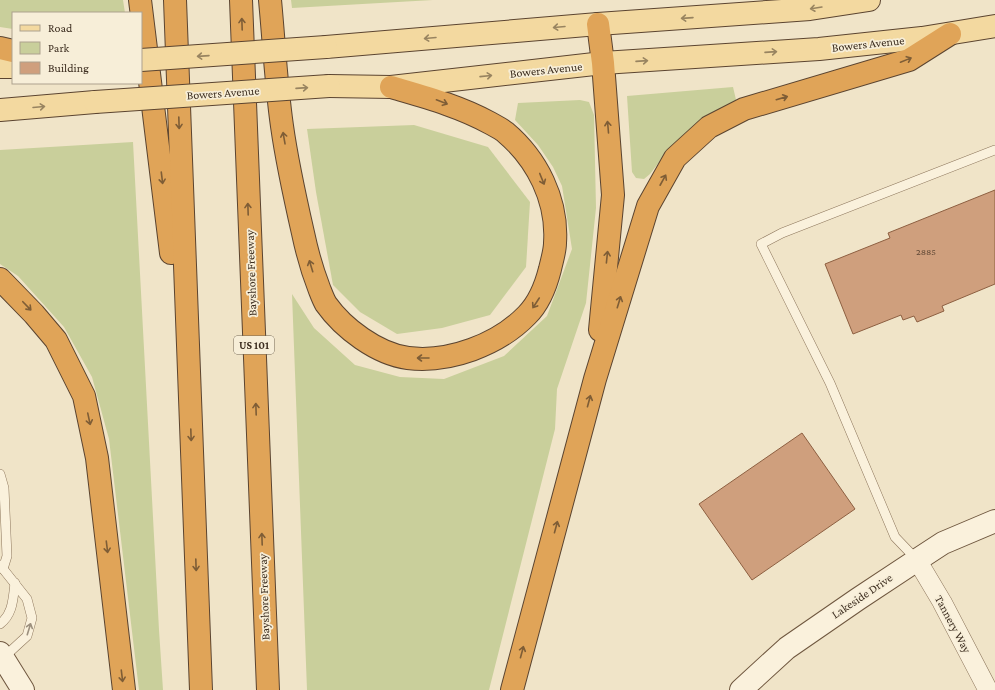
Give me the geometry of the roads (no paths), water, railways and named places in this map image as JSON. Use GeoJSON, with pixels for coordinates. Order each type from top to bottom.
{"type":"FeatureCollection","features":[{"type":"Feature","properties":{"kind":"highway"},"geometry":{"type":"LineString","coordinates":[[140,0],[141,12]]}},
{"type":"Feature","properties":{"kind":"highway"},"geometry":{"type":"LineString","coordinates":[[175,0],[201,690]]}},
{"type":"Feature","properties":{"kind":"highway","name":"Bayshore Freeway"},"geometry":{"type":"LineString","coordinates":[[241,0],[268,690]]}},
{"type":"Feature","properties":{"kind":"highway"},"geometry":{"type":"LineString","coordinates":[[270,0],[282,126],[293,191],[311,266],[325,302],[342,323],[364,341],[389,352],[407,358],[450,356],[471,350],[490,342],[511,329],[528,314],[539,298],[547,282],[556,245],[555,219],[539,172],[525,152],[503,131],[480,118],[440,101],[391,87]]}},
{"type":"Feature","properties":{"kind":"highway"},"geometry":{"type":"LineString","coordinates":[[142,16],[189,401]]}},
{"type":"Feature","properties":{"kind":"highway"},"geometry":{"type":"LineString","coordinates":[[595,379],[613,195],[603,63],[598,24]]}},
{"type":"Feature","properties":{"kind":"highway"},"geometry":{"type":"LineString","coordinates":[[512,690],[595,379],[648,206],[675,158],[709,127],[744,108],[909,60],[950,34]]}},
{"type":"Feature","properties":{"kind":"highway"},"geometry":{"type":"LineString","coordinates":[[0,48],[12,50]]}},
{"type":"Feature","properties":{"kind":"highway"},"geometry":{"type":"LineString","coordinates":[[0,279],[34,314],[56,340],[84,396],[97,458],[124,690]]}},
{"type":"Feature","properties":{"kind":"main road"},"geometry":{"type":"LineString","coordinates":[[142,60],[810,9],[869,0]]}},
{"type":"Feature","properties":{"kind":"main road","name":"Bowers Avenue"},"geometry":{"type":"LineString","coordinates":[[0,110],[329,86],[391,87],[603,63],[818,49],[950,34],[995,26]]}},
{"type":"Feature","properties":{"kind":"main road"},"geometry":{"type":"LineString","coordinates":[[0,68],[12,67]]}},
{"type":"Feature","properties":{"kind":"street","name":"Lakeside Drive"},"geometry":{"type":"LineString","coordinates":[[742,690],[788,648],[858,599],[943,543],[995,521]]}},
{"type":"Feature","properties":{"kind":"street","name":"Tannery Way"},"geometry":{"type":"LineString","coordinates":[[917,560],[942,602],[988,690]]}},
{"type":"Feature","properties":{"kind":"street"},"geometry":{"type":"LineString","coordinates":[[2,656],[23,690]]}},
{"type":"Feature","properties":{"kind":"lane"},"geometry":{"type":"LineString","coordinates":[[917,560],[895,537],[830,383],[762,244],[782,233],[995,150]]}},
{"type":"Feature","properties":{"kind":"lane"},"geometry":{"type":"LineString","coordinates":[[0,474],[4,488],[7,556],[2,567],[27,599],[32,618],[27,636],[2,656]]}},
{"type":"Feature","properties":{"kind":"lane"},"geometry":{"type":"LineString","coordinates":[[0,624],[12,607],[15,584]]}}]}
